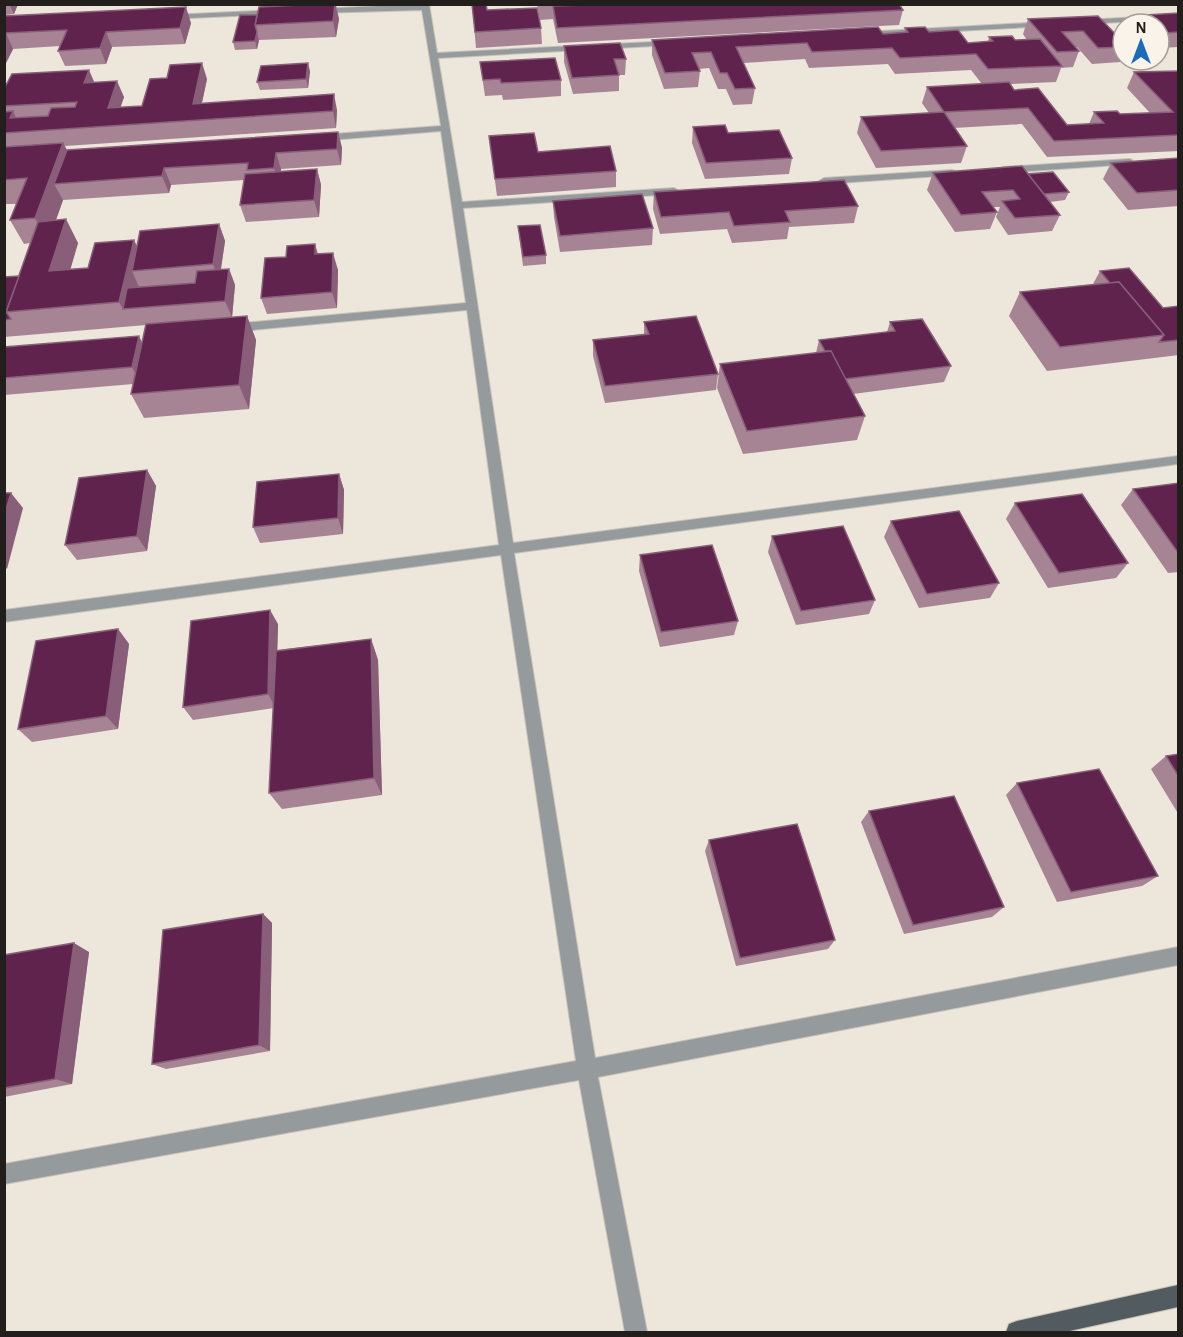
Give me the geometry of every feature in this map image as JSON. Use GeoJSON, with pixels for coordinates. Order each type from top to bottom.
{"type":"FeatureCollection","features":[{"type":"Feature","properties":{"kind":"main road"},"geometry":{"type":"LineString","coordinates":[[1017,1332],[1179,1296]]}},
{"type":"Feature","properties":{"kind":"street"},"geometry":{"type":"LineString","coordinates":[[302,11],[425,6],[458,205],[507,550],[587,1069],[636,1332]]}},
{"type":"Feature","properties":{"kind":"street"},"geometry":{"type":"LineString","coordinates":[[160,17],[291,12]]}},
{"type":"Feature","properties":{"kind":"street"},"geometry":{"type":"LineString","coordinates":[[1072,23],[1179,18]]}},
{"type":"Feature","properties":{"kind":"street"},"geometry":{"type":"LineString","coordinates":[[860,34],[1060,24]]}},
{"type":"Feature","properties":{"kind":"street"},"geometry":{"type":"LineString","coordinates":[[435,56],[682,43]]}},
{"type":"Feature","properties":{"kind":"street"},"geometry":{"type":"LineString","coordinates":[[303,139],[446,128]]}},
{"type":"Feature","properties":{"kind":"street"},"geometry":{"type":"LineString","coordinates":[[990,171],[1143,161]]}},
{"type":"Feature","properties":{"kind":"street"},"geometry":{"type":"LineString","coordinates":[[813,182],[966,172]]}},
{"type":"Feature","properties":{"kind":"street"},"geometry":{"type":"LineString","coordinates":[[458,205],[683,190]]}},
{"type":"Feature","properties":{"kind":"street"},"geometry":{"type":"LineString","coordinates":[[215,330],[473,306]]}},
{"type":"Feature","properties":{"kind":"street"},"geometry":{"type":"LineString","coordinates":[[4,616],[1179,460]]}},
{"type":"Feature","properties":{"kind":"street"},"geometry":{"type":"LineString","coordinates":[[4,1174],[587,1069],[1179,956]]}},
{"type":"Feature","properties":{"kind":"building"},"geometry":{"type":"Polygon","coordinates":[[[335,4],[333,21],[255,25],[259,7],[335,4]]]}},
{"type":"Feature","properties":{"kind":"building"},"geometry":{"type":"Polygon","coordinates":[[[472,4],[486,4],[487,10],[537,8],[541,28],[475,32],[472,4]]]}},
{"type":"Feature","properties":{"kind":"building"},"geometry":{"type":"Polygon","coordinates":[[[899,4],[903,10],[557,28],[553,6],[899,4]]]}},
{"type":"Feature","properties":{"kind":"building"},"geometry":{"type":"Polygon","coordinates":[[[186,7],[180,28],[106,32],[100,48],[58,51],[67,30],[6,33],[4,35],[4,16],[186,7]]]}},
{"type":"Feature","properties":{"kind":"building"},"geometry":{"type":"Polygon","coordinates":[[[1171,13],[1179,13],[1179,32],[1171,33],[1171,13]]]}},
{"type":"Feature","properties":{"kind":"building"},"geometry":{"type":"Polygon","coordinates":[[[240,15],[257,15],[255,41],[233,42],[240,15]]]}},
{"type":"Feature","properties":{"kind":"building"},"geometry":{"type":"Polygon","coordinates":[[[1098,16],[1111,30],[1111,47],[1098,48],[1083,31],[1062,32],[1079,51],[1057,52],[1028,19],[1098,16]]]}},
{"type":"Feature","properties":{"kind":"building"},"geometry":{"type":"Polygon","coordinates":[[[878,27],[883,34],[908,32],[905,28],[925,27],[929,32],[958,30],[968,43],[993,41],[989,37],[1012,36],[1015,40],[1040,39],[1062,66],[988,69],[976,54],[900,58],[892,48],[812,52],[807,43],[736,47],[755,88],[735,89],[727,73],[720,73],[711,52],[692,53],[700,71],[665,73],[652,40],[878,27]]]}},
{"type":"Feature","properties":{"kind":"building"},"geometry":{"type":"Polygon","coordinates":[[[620,43],[626,59],[614,59],[619,75],[572,78],[564,46],[620,43]]]}},
{"type":"Feature","properties":{"kind":"building"},"geometry":{"type":"Polygon","coordinates":[[[555,58],[561,80],[501,83],[500,79],[483,80],[480,62],[555,58]]]}},
{"type":"Feature","properties":{"kind":"building"},"geometry":{"type":"Polygon","coordinates":[[[202,63],[193,104],[334,94],[333,111],[4,133],[4,112],[13,111],[10,118],[48,116],[51,108],[75,107],[77,102],[4,106],[4,89],[12,74],[89,70],[84,83],[117,81],[108,108],[142,106],[150,79],[167,78],[170,65],[202,63]]]}},
{"type":"Feature","properties":{"kind":"building"},"geometry":{"type":"Polygon","coordinates":[[[308,63],[306,79],[257,82],[261,66],[308,63]]]}},
{"type":"Feature","properties":{"kind":"building"},"geometry":{"type":"Polygon","coordinates":[[[1179,71],[1179,135],[1054,141],[1028,108],[944,112],[927,87],[1009,82],[1014,90],[1038,88],[1067,125],[1104,123],[1094,112],[1117,111],[1120,114],[1173,112],[1134,72],[1179,71]]]}},
{"type":"Feature","properties":{"kind":"building"},"geometry":{"type":"Polygon","coordinates":[[[944,112],[967,146],[881,151],[861,117],[944,112]]]}},
{"type":"Feature","properties":{"kind":"building"},"geometry":{"type":"Polygon","coordinates":[[[725,125],[728,133],[779,130],[792,158],[706,163],[693,127],[725,125]]]}},
{"type":"Feature","properties":{"kind":"building"},"geometry":{"type":"Polygon","coordinates":[[[338,132],[337,149],[276,153],[274,168],[247,170],[248,163],[164,168],[162,176],[54,184],[67,150],[338,132]]]}},
{"type":"Feature","properties":{"kind":"building"},"geometry":{"type":"Polygon","coordinates":[[[534,133],[538,152],[610,146],[616,171],[495,179],[489,136],[534,133]]]}},
{"type":"Feature","properties":{"kind":"building"},"geometry":{"type":"Polygon","coordinates":[[[63,143],[35,218],[10,220],[27,178],[4,180],[4,147],[63,143]]]}},
{"type":"Feature","properties":{"kind":"building"},"geometry":{"type":"Polygon","coordinates":[[[1179,158],[1179,190],[1137,193],[1111,163],[1179,158]]]}},
{"type":"Feature","properties":{"kind":"building"},"geometry":{"type":"Polygon","coordinates":[[[1022,166],[1060,215],[1015,218],[1002,201],[1020,199],[1013,190],[982,192],[997,212],[961,215],[933,173],[1022,166]]]}},
{"type":"Feature","properties":{"kind":"building"},"geometry":{"type":"Polygon","coordinates":[[[317,169],[314,200],[240,205],[245,174],[317,169]]]}},
{"type":"Feature","properties":{"kind":"building"},"geometry":{"type":"Polygon","coordinates":[[[1053,172],[1069,192],[1044,194],[1028,174],[1053,172]]]}},
{"type":"Feature","properties":{"kind":"building"},"geometry":{"type":"Polygon","coordinates":[[[844,180],[858,206],[785,211],[790,222],[734,226],[729,212],[661,217],[654,192],[844,180]]]}},
{"type":"Feature","properties":{"kind":"building"},"geometry":{"type":"Polygon","coordinates":[[[642,194],[653,228],[560,236],[553,201],[642,194]]]}},
{"type":"Feature","properties":{"kind":"building"},"geometry":{"type":"Polygon","coordinates":[[[66,219],[49,271],[88,268],[95,243],[134,240],[119,302],[6,312],[38,222],[66,219]]]}},
{"type":"Feature","properties":{"kind":"building"},"geometry":{"type":"Polygon","coordinates":[[[219,224],[213,264],[132,271],[140,231],[219,224]]]}},
{"type":"Feature","properties":{"kind":"building"},"geometry":{"type":"Polygon","coordinates":[[[540,225],[546,255],[523,257],[518,226],[540,225]]]}},
{"type":"Feature","properties":{"kind":"building"},"geometry":{"type":"Polygon","coordinates":[[[315,244],[315,254],[333,253],[332,292],[261,298],[265,258],[286,257],[287,246],[315,244]]]}},
{"type":"Feature","properties":{"kind":"building"},"geometry":{"type":"Polygon","coordinates":[[[1129,268],[1163,308],[1179,306],[1179,340],[1159,342],[1164,335],[1119,282],[1110,283],[1100,271],[1129,268]]]}},
{"type":"Feature","properties":{"kind":"building"},"geometry":{"type":"Polygon","coordinates":[[[229,269],[225,301],[123,309],[127,288],[195,283],[197,271],[229,269]]]}},
{"type":"Feature","properties":{"kind":"building"},"geometry":{"type":"Polygon","coordinates":[[[19,276],[6,312],[11,319],[4,320],[4,277],[19,276]]]}},
{"type":"Feature","properties":{"kind":"building"},"geometry":{"type":"Polygon","coordinates":[[[1119,282],[1164,335],[1060,347],[1020,292],[1119,282]]]}},
{"type":"Feature","properties":{"kind":"building"},"geometry":{"type":"Polygon","coordinates":[[[247,316],[239,385],[131,394],[146,324],[247,316]]]}},
{"type":"Feature","properties":{"kind":"building"},"geometry":{"type":"Polygon","coordinates":[[[696,316],[718,374],[605,386],[593,340],[649,334],[644,322],[696,316]]]}},
{"type":"Feature","properties":{"kind":"building"},"geometry":{"type":"Polygon","coordinates":[[[922,319],[951,366],[845,379],[831,351],[825,351],[819,340],[895,331],[890,322],[922,319]]]}},
{"type":"Feature","properties":{"kind":"building"},"geometry":{"type":"Polygon","coordinates":[[[139,336],[132,367],[4,378],[4,347],[139,336]]]}},
{"type":"Feature","properties":{"kind":"building"},"geometry":{"type":"Polygon","coordinates":[[[831,351],[865,416],[747,431],[720,364],[831,351]]]}},
{"type":"Feature","properties":{"kind":"building"},"geometry":{"type":"Polygon","coordinates":[[[147,470],[137,536],[65,545],[79,478],[147,470]]]}},
{"type":"Feature","properties":{"kind":"building"},"geometry":{"type":"Polygon","coordinates":[[[339,474],[338,518],[253,527],[257,482],[339,474]]]}},
{"type":"Feature","properties":{"kind":"building"},"geometry":{"type":"Polygon","coordinates":[[[1179,483],[1179,554],[1133,489],[1179,483]]]}},
{"type":"Feature","properties":{"kind":"building"},"geometry":{"type":"Polygon","coordinates":[[[4,493],[11,493],[4,516],[4,493]]]}},
{"type":"Feature","properties":{"kind":"building"},"geometry":{"type":"Polygon","coordinates":[[[1082,494],[1128,563],[1059,573],[1015,503],[1082,494]]]}},
{"type":"Feature","properties":{"kind":"building"},"geometry":{"type":"Polygon","coordinates":[[[959,511],[999,583],[927,594],[891,521],[959,511]]]}},
{"type":"Feature","properties":{"kind":"building"},"geometry":{"type":"Polygon","coordinates":[[[843,526],[875,600],[801,611],[772,536],[843,526]]]}},
{"type":"Feature","properties":{"kind":"building"},"geometry":{"type":"Polygon","coordinates":[[[712,545],[738,621],[661,632],[640,555],[712,545]]]}},
{"type":"Feature","properties":{"kind":"building"},"geometry":{"type":"Polygon","coordinates":[[[270,610],[268,694],[183,707],[191,621],[270,610]]]}},
{"type":"Feature","properties":{"kind":"building"},"geometry":{"type":"Polygon","coordinates":[[[118,629],[106,716],[18,729],[36,641],[118,629]]]}},
{"type":"Feature","properties":{"kind":"building"},"geometry":{"type":"Polygon","coordinates":[[[371,639],[374,778],[269,793],[276,651],[371,639]]]}},
{"type":"Feature","properties":{"kind":"building"},"geometry":{"type":"Polygon","coordinates":[[[1179,754],[1179,777],[1166,756],[1179,754]]]}},
{"type":"Feature","properties":{"kind":"building"},"geometry":{"type":"Polygon","coordinates":[[[1099,769],[1158,876],[1071,892],[1017,783],[1099,769]]]}},
{"type":"Feature","properties":{"kind":"building"},"geometry":{"type":"Polygon","coordinates":[[[954,796],[1004,907],[913,925],[869,811],[954,796]]]}},
{"type":"Feature","properties":{"kind":"building"},"geometry":{"type":"Polygon","coordinates":[[[797,824],[835,940],[740,958],[709,840],[797,824]]]}},
{"type":"Feature","properties":{"kind":"building"},"geometry":{"type":"Polygon","coordinates":[[[263,914],[259,1045],[152,1064],[163,930],[263,914]]]}},
{"type":"Feature","properties":{"kind":"building"},"geometry":{"type":"Polygon","coordinates":[[[74,943],[55,1079],[4,1088],[4,955],[74,943]]]}}]}
